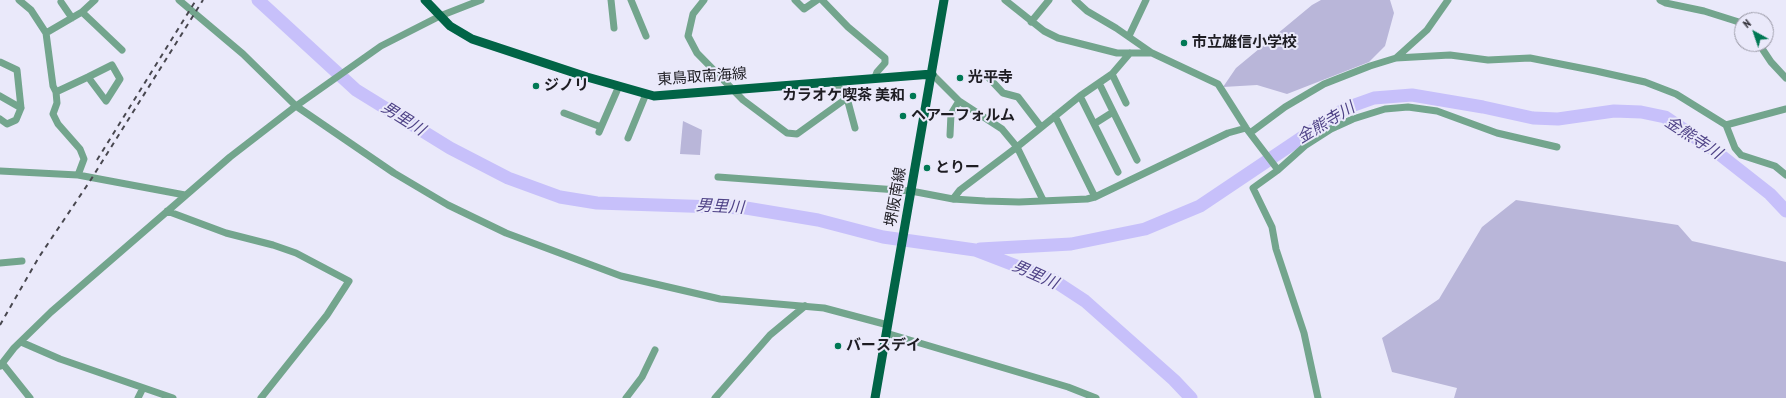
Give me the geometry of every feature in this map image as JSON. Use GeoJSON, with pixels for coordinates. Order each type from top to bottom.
{"type":"FeatureCollection","features":[{"type":"Feature","properties":{"kind":"main road","name":"東鳥取南海線"},"geometry":{"type":"LineString","coordinates":[[425,0],[450,26],[472,39],[619,86],[646,94],[659,96],[875,77],[932,74]]}},
{"type":"Feature","properties":{"kind":"main road","name":"堺阪南線"},"geometry":{"type":"LineString","coordinates":[[875,398],[944,0]]}},
{"type":"Feature","properties":{"kind":"street"},"geometry":{"type":"LineString","coordinates":[[19,0],[32,10],[46,33],[57,103],[53,114],[58,124],[80,149],[84,158],[78,175]]}},
{"type":"Feature","properties":{"kind":"street"},"geometry":{"type":"LineString","coordinates":[[46,33],[82,12],[95,0]]}},
{"type":"Feature","properties":{"kind":"street"},"geometry":{"type":"LineString","coordinates":[[179,0],[243,54],[296,106],[394,173],[448,205],[506,233],[620,276],[720,299],[824,308],[887,325],[1096,398]]}},
{"type":"Feature","properties":{"kind":"street"},"geometry":{"type":"LineString","coordinates":[[30,398],[1,364],[51,312],[230,157],[296,106],[381,46],[440,16],[481,0]]}},
{"type":"Feature","properties":{"kind":"street"},"geometry":{"type":"LineString","coordinates":[[611,0],[614,28]]}},
{"type":"Feature","properties":{"kind":"street"},"geometry":{"type":"LineString","coordinates":[[631,0],[646,36]]}},
{"type":"Feature","properties":{"kind":"street"},"geometry":{"type":"LineString","coordinates":[[704,0],[693,14],[688,36],[697,52],[730,89],[787,133],[797,134],[847,98]]}},
{"type":"Feature","properties":{"kind":"street"},"geometry":{"type":"LineString","coordinates":[[795,0],[804,8],[817,0]]}},
{"type":"Feature","properties":{"kind":"street"},"geometry":{"type":"LineString","coordinates":[[822,0],[848,27],[885,58],[885,63],[877,72],[875,77]]}},
{"type":"Feature","properties":{"kind":"street"},"geometry":{"type":"LineString","coordinates":[[1005,0],[1031,22],[1058,38],[1117,53],[1152,53]]}},
{"type":"Feature","properties":{"kind":"street"},"geometry":{"type":"LineString","coordinates":[[1031,22],[1049,0]]}},
{"type":"Feature","properties":{"kind":"street"},"geometry":{"type":"LineString","coordinates":[[1075,0],[1087,11],[1129,36],[1152,53],[1218,84],[1249,132],[1276,168]]}},
{"type":"Feature","properties":{"kind":"street"},"geometry":{"type":"LineString","coordinates":[[1129,36],[1146,0]]}},
{"type":"Feature","properties":{"kind":"street"},"geometry":{"type":"LineString","coordinates":[[1396,58],[1427,30],[1448,0]]}},
{"type":"Feature","properties":{"kind":"street"},"geometry":{"type":"LineString","coordinates":[[1660,0],[1666,3],[1704,11],[1734,20]]}},
{"type":"Feature","properties":{"kind":"street"},"geometry":{"type":"LineString","coordinates":[[61,2],[72,18]]}},
{"type":"Feature","properties":{"kind":"street"},"geometry":{"type":"LineString","coordinates":[[82,12],[122,50]]}},
{"type":"Feature","properties":{"kind":"street"},"geometry":{"type":"LineString","coordinates":[[1764,52],[1771,62],[1786,78]]}},
{"type":"Feature","properties":{"kind":"street"},"geometry":{"type":"LineString","coordinates":[[953,199],[960,190],[1017,147],[1080,96],[1112,74],[1130,53]]}},
{"type":"Feature","properties":{"kind":"street"},"geometry":{"type":"LineString","coordinates":[[718,177],[953,199],[1019,202],[1087,199],[1095,197],[1228,132],[1249,132],[1285,106],[1324,84],[1370,66],[1396,58],[1450,55],[1488,60],[1530,58],[1596,70],[1645,82],[1676,94],[1726,125],[1735,148],[1741,155],[1775,166],[1786,175]]}},
{"type":"Feature","properties":{"kind":"street"},"geometry":{"type":"LineString","coordinates":[[0,62],[17,70],[21,108],[16,120],[7,124],[0,119]]}},
{"type":"Feature","properties":{"kind":"street"},"geometry":{"type":"LineString","coordinates":[[56,92],[112,64],[120,79],[106,101],[88,77]]}},
{"type":"Feature","properties":{"kind":"street"},"geometry":{"type":"LineString","coordinates":[[932,74],[959,101],[1002,129],[1017,147],[1042,200]]}},
{"type":"Feature","properties":{"kind":"street"},"geometry":{"type":"LineString","coordinates":[[1112,74],[1126,103]]}},
{"type":"Feature","properties":{"kind":"street"},"geometry":{"type":"LineString","coordinates":[[988,77],[1003,93],[1018,97],[1042,127]]}},
{"type":"Feature","properties":{"kind":"street"},"geometry":{"type":"LineString","coordinates":[[834,81],[847,98],[856,128]]}},
{"type":"Feature","properties":{"kind":"street"},"geometry":{"type":"LineString","coordinates":[[1099,83],[1137,160]]}},
{"type":"Feature","properties":{"kind":"street"},"geometry":{"type":"LineString","coordinates":[[564,113],[600,129],[619,86]]}},
{"type":"Feature","properties":{"kind":"street"},"geometry":{"type":"LineString","coordinates":[[628,138],[646,94]]}},
{"type":"Feature","properties":{"kind":"street"},"geometry":{"type":"LineString","coordinates":[[0,96],[21,108]]}},
{"type":"Feature","properties":{"kind":"street"},"geometry":{"type":"LineString","coordinates":[[1080,96],[1118,172]]}},
{"type":"Feature","properties":{"kind":"street"},"geometry":{"type":"LineString","coordinates":[[950,135],[951,114],[959,101]]}},
{"type":"Feature","properties":{"kind":"street"},"geometry":{"type":"LineString","coordinates":[[1318,398],[1304,333],[1276,249],[1272,227],[1253,188],[1306,145],[1331,129],[1353,119],[1385,109],[1408,106],[1437,111],[1497,133],[1557,147]]}},
{"type":"Feature","properties":{"kind":"street"},"geometry":{"type":"LineString","coordinates":[[1726,125],[1786,109]]}},
{"type":"Feature","properties":{"kind":"street"},"geometry":{"type":"LineString","coordinates":[[1094,124],[1114,112]]}},
{"type":"Feature","properties":{"kind":"street"},"geometry":{"type":"LineString","coordinates":[[1055,116],[1095,197]]}},
{"type":"Feature","properties":{"kind":"street"},"geometry":{"type":"LineString","coordinates":[[0,171],[78,175],[185,195]]}},
{"type":"Feature","properties":{"kind":"street"},"geometry":{"type":"LineString","coordinates":[[167,211],[226,233],[257,240],[285,249],[349,281],[326,315],[261,398]]}},
{"type":"Feature","properties":{"kind":"street"},"geometry":{"type":"LineString","coordinates":[[0,263],[22,261]]}},
{"type":"Feature","properties":{"kind":"street"},"geometry":{"type":"LineString","coordinates":[[715,398],[770,335],[805,306]]}},
{"type":"Feature","properties":{"kind":"street"},"geometry":{"type":"LineString","coordinates":[[21,342],[60,359],[173,398]]}},
{"type":"Feature","properties":{"kind":"street"},"geometry":{"type":"LineString","coordinates":[[626,398],[642,377],[655,350]]}},
{"type":"Feature","properties":{"kind":"street"},"geometry":{"type":"LineString","coordinates":[[138,398],[143,388]]}},
{"type":"Feature","properties":{"kind":"shaded area"},"geometry":{"type":"Polygon","coordinates":[[[1321,0],[1390,0],[1394,13],[1385,46],[1369,62],[1287,94],[1257,85],[1223,87],[1236,68],[1312,5],[1321,0]]]}},
{"type":"Feature","properties":{"kind":"shaded area"},"geometry":{"type":"Polygon","coordinates":[[[683,121],[702,130],[700,155],[680,154],[683,121]]]}},
{"type":"Feature","properties":{"kind":"shaded area"},"geometry":{"type":"Polygon","coordinates":[[[1516,200],[1678,225],[1692,241],[1786,262],[1786,398],[1454,398],[1457,388],[1392,372],[1382,338],[1439,299],[1482,227],[1516,200]]]}},
{"type":"Feature","properties":{"kind":"waterway","name":"男里川"},"geometry":{"type":"LineString","coordinates":[[258,0],[356,90],[450,148],[508,178],[560,197],[597,203],[746,208],[818,220],[883,237],[975,250],[1053,280],[1085,301],[1174,380],[1191,398]]}},
{"type":"Feature","properties":{"kind":"waterway","name":"金熊寺川"},"geometry":{"type":"LineString","coordinates":[[980,249],[1071,244],[1145,229],[1200,206],[1346,108],[1374,98],[1412,95],[1483,107],[1533,118],[1558,119],[1614,111],[1641,112],[1665,117],[1714,150],[1770,194],[1786,211]]}},
{"type":"Feature","properties":{"kind":"railway"},"geometry":{"type":"LineString","coordinates":[[97,160],[196,0]]}},
{"type":"Feature","properties":{"kind":"railway"},"geometry":{"type":"LineString","coordinates":[[0,325],[39,257],[90,181],[203,0]]}},
{"type":"Feature","properties":{"kind":"place","name":"市立雄信小学校"},"geometry":{"type":"Point","coordinates":[1184,43]}},
{"type":"Feature","properties":{"kind":"place","name":"光平寺"},"geometry":{"type":"Point","coordinates":[960,78]}},
{"type":"Feature","properties":{"kind":"place","name":"ジノリ"},"geometry":{"type":"Point","coordinates":[536,86]}},
{"type":"Feature","properties":{"kind":"place","name":"カラオケ喫茶 美和"},"geometry":{"type":"Point","coordinates":[913,96]}},
{"type":"Feature","properties":{"kind":"place","name":"ヘアーフォルム"},"geometry":{"type":"Point","coordinates":[903,116]}},
{"type":"Feature","properties":{"kind":"place","name":"とりー"},"geometry":{"type":"Point","coordinates":[927,168]}},
{"type":"Feature","properties":{"kind":"place","name":"バースデイ"},"geometry":{"type":"Point","coordinates":[838,346]}}]}
